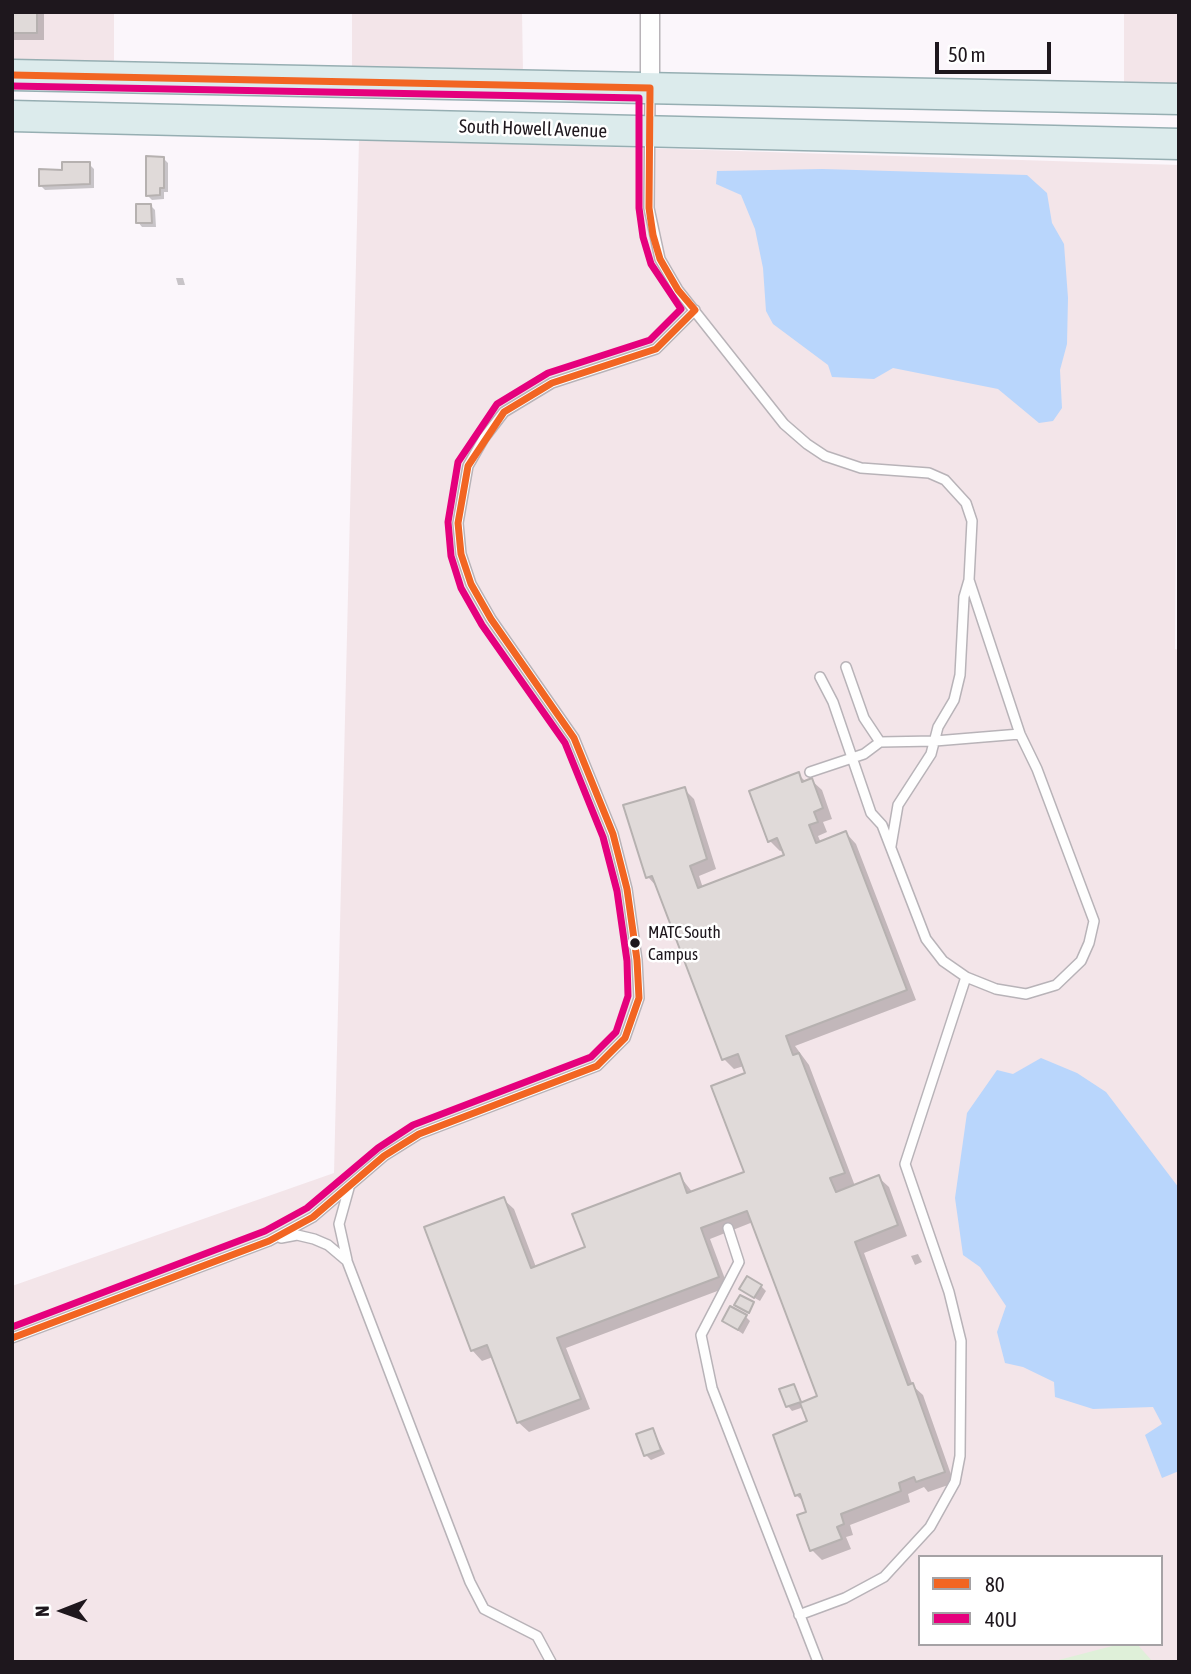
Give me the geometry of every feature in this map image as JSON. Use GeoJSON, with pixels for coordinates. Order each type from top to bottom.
{"type":"FeatureCollection","features":[{"type":"Feature","properties":{"kind":"main road"},"geometry":{"type":"LineString","coordinates":[[12,75],[1179,99]]}},
{"type":"Feature","properties":{"kind":"main road","name":"South Howell Avenue"},"geometry":{"type":"LineString","coordinates":[[12,116],[1179,144]]}},
{"type":"Feature","properties":{"kind":"street"},"geometry":{"type":"LineString","coordinates":[[650,12],[650,88]]}},
{"type":"Feature","properties":{"kind":"lane"},"geometry":{"type":"LineString","coordinates":[[650,88],[649,208],[653,235],[672,280],[784,424],[807,444],[844,463],[861,468],[929,473],[957,489],[966,503],[972,521],[960,675],[954,700],[939,727],[931,754],[898,805],[891,828],[891,846]]}},
{"type":"Feature","properties":{"kind":"lane"},"geometry":{"type":"LineString","coordinates":[[12,1338],[269,1241],[313,1217],[384,1156],[419,1134],[597,1066],[625,1038],[639,999],[637,960],[627,889],[614,834],[573,738],[491,620],[471,584],[461,554],[458,523],[468,466],[484,438],[504,412],[552,383],[656,349],[695,310]]}},
{"type":"Feature","properties":{"kind":"lane"},"geometry":{"type":"LineString","coordinates":[[820,677],[833,702],[871,813],[882,825],[926,939],[943,961],[966,977],[1009,993],[1041,991],[1069,976],[1089,943],[1094,921],[1085,890],[1020,734],[969,580]]}},
{"type":"Feature","properties":{"kind":"lane"},"geometry":{"type":"LineString","coordinates":[[846,667],[864,718],[880,742]]}},
{"type":"Feature","properties":{"kind":"lane"},"geometry":{"type":"LineString","coordinates":[[810,772],[864,754],[880,742],[935,741],[1020,734]]}},
{"type":"Feature","properties":{"kind":"lane"},"geometry":{"type":"LineString","coordinates":[[799,1615],[845,1598],[884,1577],[930,1527],[955,1482],[961,1456],[961,1341],[953,1303],[905,1164],[966,977]]}},
{"type":"Feature","properties":{"kind":"lane"},"geometry":{"type":"LineString","coordinates":[[350,1185],[342,1205],[340,1224],[347,1261],[470,1582],[485,1609],[537,1636],[551,1662]]}},
{"type":"Feature","properties":{"kind":"lane"},"geometry":{"type":"LineString","coordinates":[[728,1228],[739,1262],[701,1335],[712,1388],[818,1662]]}},
{"type":"Feature","properties":{"kind":"lane"},"geometry":{"type":"LineString","coordinates":[[269,1241],[298,1235],[328,1245],[347,1261]]}},
{"type":"Feature","properties":{"kind":"shaded area"},"geometry":{"type":"Polygon","coordinates":[[[12,12],[114,12],[114,64],[12,62],[12,12]]]}},
{"type":"Feature","properties":{"kind":"shaded area"},"geometry":{"type":"Polygon","coordinates":[[[352,12],[522,12],[523,72],[352,69],[352,12]]]}},
{"type":"Feature","properties":{"kind":"shaded area"},"geometry":{"type":"Polygon","coordinates":[[[1124,12],[1179,12],[1179,87],[1124,86],[1124,12]]]}},
{"type":"Feature","properties":{"kind":"shaded area"},"geometry":{"type":"Polygon","coordinates":[[[359,139],[1179,165],[1175,649],[1179,650],[1179,1662],[12,1662],[12,1286],[334,1173],[359,139]]]}},
{"type":"Feature","properties":{"kind":"green space"},"geometry":{"type":"Polygon","coordinates":[[[1112,1646],[1139,1646],[1153,1662],[1051,1662],[1112,1646]]]}},
{"type":"Feature","properties":{"kind":"water"},"geometry":{"type":"Polygon","coordinates":[[[822,169],[1027,175],[1047,193],[1052,223],[1064,244],[1068,298],[1067,344],[1060,370],[1062,408],[1053,421],[1039,423],[998,389],[893,368],[874,379],[832,377],[828,365],[773,324],[766,311],[763,268],[755,229],[741,195],[716,184],[717,171],[822,169]]]}},
{"type":"Feature","properties":{"kind":"water"},"geometry":{"type":"Polygon","coordinates":[[[1041,1058],[1077,1073],[1106,1092],[1179,1188],[1179,1471],[1162,1478],[1145,1435],[1162,1424],[1153,1407],[1093,1409],[1055,1397],[1054,1382],[1023,1367],[1005,1363],[997,1332],[1006,1306],[980,1267],[963,1255],[955,1198],[967,1113],[997,1070],[1013,1074],[1041,1058]]]}},
{"type":"Feature","properties":{"kind":"building"},"geometry":{"type":"Polygon","coordinates":[[[12,12],[37,12],[37,33],[12,33],[12,12]]]}},
{"type":"Feature","properties":{"kind":"building"},"geometry":{"type":"Polygon","coordinates":[[[146,156],[164,157],[164,188],[160,188],[160,195],[146,196],[146,156]]]}},
{"type":"Feature","properties":{"kind":"building"},"geometry":{"type":"Polygon","coordinates":[[[62,162],[90,162],[90,184],[39,186],[39,169],[62,170],[62,162]]]}},
{"type":"Feature","properties":{"kind":"building"},"geometry":{"type":"Polygon","coordinates":[[[136,204],[151,204],[152,223],[136,223],[136,204]]]}},
{"type":"Feature","properties":{"kind":"building"},"geometry":{"type":"Polygon","coordinates":[[[799,772],[802,782],[812,778],[823,808],[814,812],[818,822],[809,825],[816,843],[846,831],[907,990],[786,1036],[793,1055],[799,1053],[845,1173],[830,1178],[836,1192],[879,1175],[898,1225],[855,1242],[908,1385],[913,1383],[945,1472],[916,1482],[914,1477],[899,1483],[901,1491],[841,1514],[844,1524],[837,1527],[842,1539],[810,1551],[797,1515],[806,1512],[800,1494],[795,1496],[773,1435],[807,1421],[800,1403],[817,1396],[747,1211],[701,1228],[719,1277],[557,1338],[581,1399],[517,1423],[487,1345],[471,1351],[424,1227],[504,1197],[531,1268],[585,1247],[572,1214],[680,1173],[687,1193],[744,1172],[711,1086],[745,1073],[738,1054],[722,1060],[652,876],[646,878],[623,805],[685,787],[707,859],[690,866],[698,888],[784,855],[777,838],[768,842],[749,791],[799,772]]]}},
{"type":"Feature","properties":{"kind":"building"},"geometry":{"type":"Polygon","coordinates":[[[747,1276],[762,1285],[754,1298],[739,1289],[747,1276]]]}},
{"type":"Feature","properties":{"kind":"building"},"geometry":{"type":"Polygon","coordinates":[[[740,1295],[754,1302],[749,1313],[734,1305],[740,1295]]]}},
{"type":"Feature","properties":{"kind":"building"},"geometry":{"type":"Polygon","coordinates":[[[730,1306],[747,1315],[738,1330],[722,1321],[730,1306]]]}},
{"type":"Feature","properties":{"kind":"building"},"geometry":{"type":"Polygon","coordinates":[[[794,1384],[801,1402],[786,1407],[779,1389],[794,1384]]]}},
{"type":"Feature","properties":{"kind":"building"},"geometry":{"type":"Polygon","coordinates":[[[653,1428],[661,1450],[644,1456],[636,1434],[653,1428]]]}},
{"type":"Feature","properties":{"kind":"transit line","name":"80"},"geometry":{"type":"LineString","coordinates":[[12,75],[650,88],[649,208],[653,235],[660,259],[678,290],[695,310],[656,349],[552,383],[504,412],[468,466],[458,523],[461,554],[471,584],[491,619],[574,738],[613,834],[627,889],[637,960],[639,998],[625,1038],[597,1066],[419,1134],[384,1156],[313,1217],[269,1241],[12,1338]]}},
{"type":"Feature","properties":{"kind":"transit line","name":"40U"},"geometry":{"type":"LineString","coordinates":[[12,86],[639,98],[639,208],[643,237],[651,264],[681,309],[650,340],[548,373],[497,404],[458,462],[448,522],[451,556],[461,588],[482,625],[565,743],[603,837],[617,891],[627,961],[628,996],[616,1032],[591,1057],[413,1125],[378,1148],[307,1208],[265,1231],[12,1327]]}},
{"type":"Feature","properties":{"kind":"place","name":"MATC South Campus"},"geometry":{"type":"Point","coordinates":[635,943]}}]}
